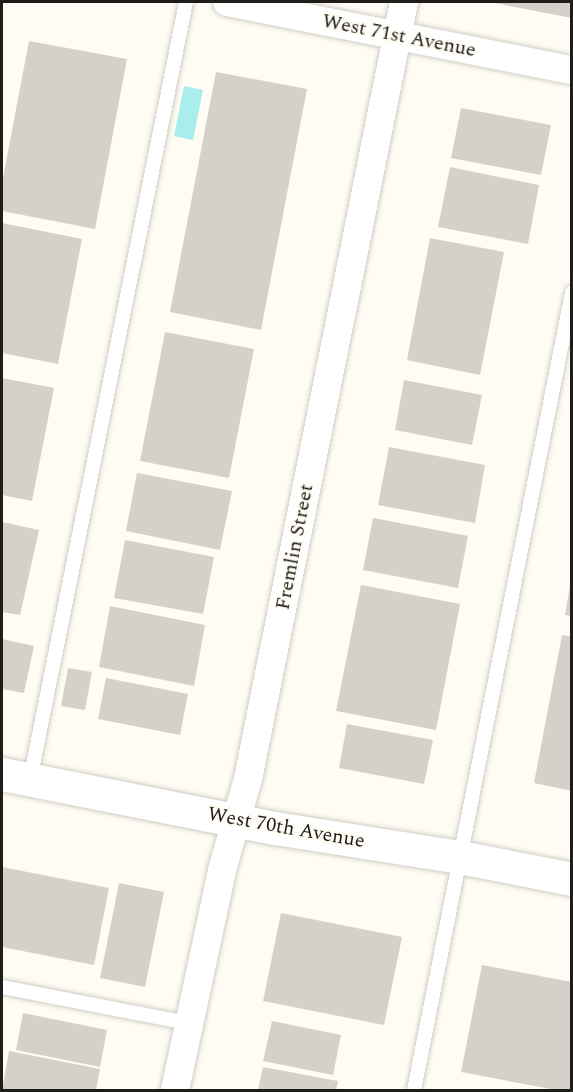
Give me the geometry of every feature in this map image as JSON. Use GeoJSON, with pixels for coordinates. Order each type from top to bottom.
{"type":"FeatureCollection","features":[{"type":"Feature","properties":{"kind":"main road","name":"West 70th Avenue"},"geometry":{"type":"LineString","coordinates":[[16,777],[235,821],[460,857],[572,879]]}},
{"type":"Feature","properties":{"kind":"street","name":"West 71st Avenue"},"geometry":{"type":"LineString","coordinates":[[227,2],[572,70]]}},
{"type":"Feature","properties":{"kind":"street","name":"Fremlin Street"},"geometry":{"type":"LineString","coordinates":[[175,1090],[188,1023],[235,821],[248,778],[404,2]]}},
{"type":"Feature","properties":{"kind":"lane"},"geometry":{"type":"LineString","coordinates":[[16,777],[186,2]]}},
{"type":"Feature","properties":{"kind":"lane"},"geometry":{"type":"LineString","coordinates":[[414,1090],[572,293]]}},
{"type":"Feature","properties":{"kind":"lane"},"geometry":{"type":"LineString","coordinates":[[2,987],[188,1023]]}},
{"type":"Feature","properties":{"kind":"water"},"geometry":{"type":"Polygon","coordinates":[[[184,86],[203,90],[193,140],[174,136],[184,86]]]}},
{"type":"Feature","properties":{"kind":"building"},"geometry":{"type":"Polygon","coordinates":[[[572,2],[572,18],[494,3],[572,2]]]}},
{"type":"Feature","properties":{"kind":"building"},"geometry":{"type":"Polygon","coordinates":[[[29,41],[127,59],[95,229],[2,211],[2,183],[29,41]]]}},
{"type":"Feature","properties":{"kind":"building"},"geometry":{"type":"Polygon","coordinates":[[[216,72],[307,89],[261,330],[170,312],[216,72]]]}},
{"type":"Feature","properties":{"kind":"building"},"geometry":{"type":"Polygon","coordinates":[[[461,108],[551,125],[541,175],[451,158],[461,108]]]}},
{"type":"Feature","properties":{"kind":"building"},"geometry":{"type":"Polygon","coordinates":[[[450,167],[539,185],[528,244],[438,227],[450,167]]]}},
{"type":"Feature","properties":{"kind":"building"},"geometry":{"type":"Polygon","coordinates":[[[2,223],[82,239],[58,364],[2,353],[2,223]]]}},
{"type":"Feature","properties":{"kind":"building"},"geometry":{"type":"Polygon","coordinates":[[[430,238],[504,252],[480,375],[407,360],[430,238]]]}},
{"type":"Feature","properties":{"kind":"building"},"geometry":{"type":"Polygon","coordinates":[[[165,332],[254,349],[229,478],[140,461],[165,332]]]}},
{"type":"Feature","properties":{"kind":"building"},"geometry":{"type":"Polygon","coordinates":[[[2,378],[54,388],[32,501],[2,495],[2,378]]]}},
{"type":"Feature","properties":{"kind":"building"},"geometry":{"type":"Polygon","coordinates":[[[404,380],[482,395],[472,445],[395,430],[404,380]]]}},
{"type":"Feature","properties":{"kind":"building"},"geometry":{"type":"Polygon","coordinates":[[[389,447],[485,465],[475,523],[378,505],[389,447]]]}},
{"type":"Feature","properties":{"kind":"building"},"geometry":{"type":"Polygon","coordinates":[[[137,473],[232,491],[220,550],[126,531],[137,473]]]}},
{"type":"Feature","properties":{"kind":"building"},"geometry":{"type":"Polygon","coordinates":[[[373,518],[468,536],[458,588],[363,570],[373,518]]]}},
{"type":"Feature","properties":{"kind":"building"},"geometry":{"type":"Polygon","coordinates":[[[2,522],[39,530],[20,615],[2,612],[2,522]]]}},
{"type":"Feature","properties":{"kind":"building"},"geometry":{"type":"Polygon","coordinates":[[[125,540],[214,557],[203,614],[114,598],[125,540]]]}},
{"type":"Feature","properties":{"kind":"building"},"geometry":{"type":"Polygon","coordinates":[[[361,585],[460,604],[436,730],[336,711],[361,585]]]}},
{"type":"Feature","properties":{"kind":"building"},"geometry":{"type":"Polygon","coordinates":[[[570,585],[572,585],[572,616],[565,615],[570,585]]]}},
{"type":"Feature","properties":{"kind":"building"},"geometry":{"type":"Polygon","coordinates":[[[110,606],[205,625],[194,686],[99,667],[110,606]]]}},
{"type":"Feature","properties":{"kind":"building"},"geometry":{"type":"Polygon","coordinates":[[[562,635],[572,637],[572,791],[534,783],[562,635]]]}},
{"type":"Feature","properties":{"kind":"building"},"geometry":{"type":"Polygon","coordinates":[[[2,639],[34,646],[24,693],[2,689],[2,639]]]}},
{"type":"Feature","properties":{"kind":"building"},"geometry":{"type":"Polygon","coordinates":[[[68,668],[92,672],[85,710],[61,706],[68,668]]]}},
{"type":"Feature","properties":{"kind":"building"},"geometry":{"type":"Polygon","coordinates":[[[106,678],[188,694],[180,735],[98,719],[106,678]]]}},
{"type":"Feature","properties":{"kind":"building"},"geometry":{"type":"Polygon","coordinates":[[[347,724],[433,740],[424,784],[339,768],[347,724]]]}},
{"type":"Feature","properties":{"kind":"building"},"geometry":{"type":"Polygon","coordinates":[[[2,867],[109,888],[94,965],[2,947],[2,867]]]}},
{"type":"Feature","properties":{"kind":"building"},"geometry":{"type":"Polygon","coordinates":[[[119,883],[164,892],[145,987],[100,978],[119,883]]]}},
{"type":"Feature","properties":{"kind":"building"},"geometry":{"type":"Polygon","coordinates":[[[281,913],[402,937],[384,1025],[263,1001],[281,913]]]}},
{"type":"Feature","properties":{"kind":"building"},"geometry":{"type":"Polygon","coordinates":[[[482,965],[572,982],[572,1090],[556,1090],[461,1072],[482,965]]]}},
{"type":"Feature","properties":{"kind":"building"},"geometry":{"type":"Polygon","coordinates":[[[23,1013],[107,1030],[100,1067],[16,1050],[23,1013]]]}},
{"type":"Feature","properties":{"kind":"building"},"geometry":{"type":"Polygon","coordinates":[[[272,1021],[341,1035],[333,1075],[263,1061],[272,1021]]]}},
{"type":"Feature","properties":{"kind":"building"},"geometry":{"type":"Polygon","coordinates":[[[9,1051],[100,1069],[96,1090],[2,1090],[9,1051]]]}},
{"type":"Feature","properties":{"kind":"building"},"geometry":{"type":"Polygon","coordinates":[[[263,1067],[338,1081],[336,1090],[258,1090],[263,1067]]]}}]}
